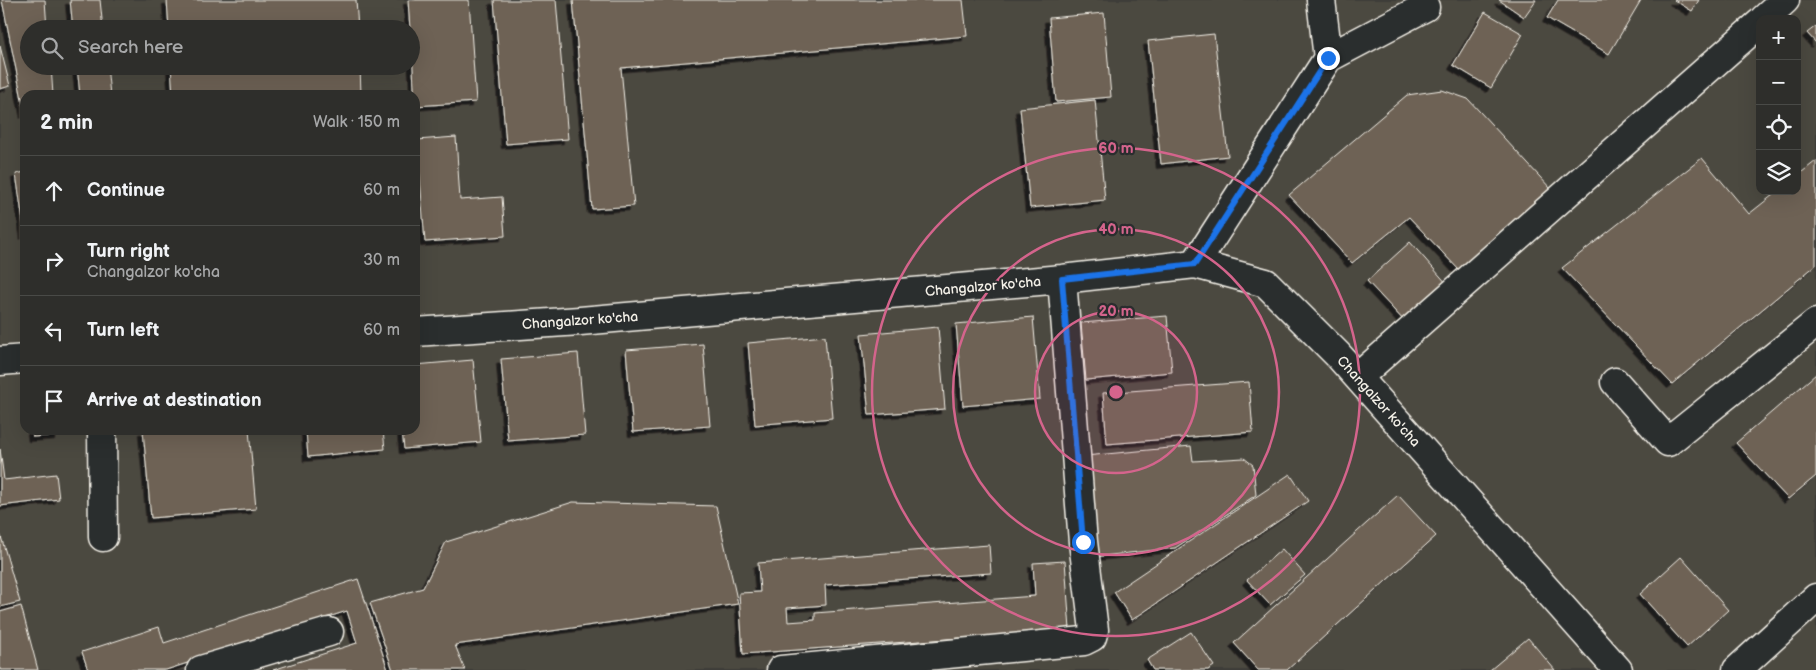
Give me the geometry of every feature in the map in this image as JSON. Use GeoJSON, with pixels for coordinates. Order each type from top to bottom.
{"type":"FeatureCollection","features":[{"type":"Feature","properties":{"kind":"street"},"geometry":{"type":"LineString","coordinates":[[1321,0],[1328,58]]}},
{"type":"Feature","properties":{"kind":"street"},"geometry":{"type":"LineString","coordinates":[[1769,15],[1786,0]]}},
{"type":"Feature","properties":{"kind":"street"},"geometry":{"type":"LineString","coordinates":[[1195,264],[1328,58],[1425,8]]}},
{"type":"Feature","properties":{"kind":"street"},"geometry":{"type":"LineString","coordinates":[[1358,377],[1756,27]]}},
{"type":"Feature","properties":{"kind":"street","name":"Changalzor ko'cha"},"geometry":{"type":"LineString","coordinates":[[420,332],[580,321],[1062,279],[1195,264],[1266,283],[1338,355],[1618,670]]}},
{"type":"Feature","properties":{"kind":"street"},"geometry":{"type":"LineString","coordinates":[[781,670],[1084,641],[1092,638],[1094,630],[1083,542],[1062,279]]}},
{"type":"Feature","properties":{"kind":"street"},"geometry":{"type":"LineString","coordinates":[[1615,382],[1668,442],[1816,323]]}},
{"type":"Feature","properties":{"kind":"street"},"geometry":{"type":"LineString","coordinates":[[0,361],[20,359]]}},
{"type":"Feature","properties":{"kind":"street"},"geometry":{"type":"LineString","coordinates":[[102,435],[103,538]]}},
{"type":"Feature","properties":{"kind":"street"},"geometry":{"type":"LineString","coordinates":[[1737,670],[1816,598]]}},
{"type":"Feature","properties":{"kind":"street"},"geometry":{"type":"LineString","coordinates":[[201,670],[329,632]]}},
{"type":"Feature","properties":{"kind":"shaded area"},"geometry":{"type":"Polygon","coordinates":[[[0,0],[1816,0],[1816,670],[0,670],[0,0]]]}},
{"type":"Feature","properties":{"kind":"building"},"geometry":{"type":"Polygon","coordinates":[[[2,0],[45,0],[46,20],[20,20],[20,75],[52,75],[53,90],[20,90],[2,0]]]}},
{"type":"Feature","properties":{"kind":"building"},"geometry":{"type":"Polygon","coordinates":[[[70,0],[100,0],[102,20],[72,20],[70,0]]]}},
{"type":"Feature","properties":{"kind":"building"},"geometry":{"type":"Polygon","coordinates":[[[167,0],[356,0],[357,20],[168,20],[167,0]]]}},
{"type":"Feature","properties":{"kind":"building"},"geometry":{"type":"Polygon","coordinates":[[[408,0],[469,0],[476,102],[420,106],[420,90],[414,90],[413,75],[420,75],[420,20],[409,20],[408,0]]]}},
{"type":"Feature","properties":{"kind":"building"},"geometry":{"type":"Polygon","coordinates":[[[494,0],[556,0],[568,139],[506,144],[494,0]]]}},
{"type":"Feature","properties":{"kind":"building"},"geometry":{"type":"Polygon","coordinates":[[[573,0],[963,0],[967,36],[621,68],[634,206],[592,209],[573,0]]]}},
{"type":"Feature","properties":{"kind":"building"},"geometry":{"type":"Polygon","coordinates":[[[1499,0],[1536,0],[1524,17],[1499,0]]]}},
{"type":"Feature","properties":{"kind":"building"},"geometry":{"type":"Polygon","coordinates":[[[1558,0],[1641,0],[1609,54],[1547,18],[1558,0]]]}},
{"type":"Feature","properties":{"kind":"building"},"geometry":{"type":"Polygon","coordinates":[[[1674,0],[1699,0],[1692,11],[1674,0]]]}},
{"type":"Feature","properties":{"kind":"building"},"geometry":{"type":"Polygon","coordinates":[[[1485,12],[1523,34],[1491,88],[1453,65],[1485,12]]]}},
{"type":"Feature","properties":{"kind":"building"},"geometry":{"type":"Polygon","coordinates":[[[1104,13],[1111,97],[1056,102],[1049,18],[1104,13]]]}},
{"type":"Feature","properties":{"kind":"building"},"geometry":{"type":"Polygon","coordinates":[[[1816,26],[1816,43],[1807,33],[1816,26]]]}},
{"type":"Feature","properties":{"kind":"building"},"geometry":{"type":"Polygon","coordinates":[[[1214,34],[1228,156],[1161,164],[1148,41],[1214,34]]]}},
{"type":"Feature","properties":{"kind":"building"},"geometry":{"type":"Polygon","coordinates":[[[0,46],[10,86],[0,89],[0,46]]]}},
{"type":"Feature","properties":{"kind":"building"},"geometry":{"type":"Polygon","coordinates":[[[78,75],[108,75],[109,90],[79,90],[78,75]]]}},
{"type":"Feature","properties":{"kind":"building"},"geometry":{"type":"Polygon","coordinates":[[[172,75],[360,75],[361,90],[173,90],[172,75]]]}},
{"type":"Feature","properties":{"kind":"building"},"geometry":{"type":"Polygon","coordinates":[[[1442,90],[1468,99],[1551,189],[1460,271],[1409,217],[1352,263],[1289,195],[1407,95],[1442,90]]]}},
{"type":"Feature","properties":{"kind":"building"},"geometry":{"type":"Polygon","coordinates":[[[1095,100],[1105,200],[1030,208],[1020,108],[1095,100]]]}},
{"type":"Feature","properties":{"kind":"building"},"geometry":{"type":"Polygon","coordinates":[[[456,137],[460,200],[502,197],[505,236],[425,242],[420,178],[420,140],[456,137]]]}},
{"type":"Feature","properties":{"kind":"building"},"geometry":{"type":"Polygon","coordinates":[[[1702,158],[1749,214],[1773,195],[1801,195],[1801,173],[1816,161],[1816,265],[1672,384],[1562,268],[1702,158]]]}},
{"type":"Feature","properties":{"kind":"building"},"geometry":{"type":"Polygon","coordinates":[[[20,173],[20,201],[16,174],[20,173]]]}},
{"type":"Feature","properties":{"kind":"building"},"geometry":{"type":"Polygon","coordinates":[[[1410,242],[1448,285],[1406,323],[1367,281],[1410,242]]]}},
{"type":"Feature","properties":{"kind":"building"},"geometry":{"type":"Polygon","coordinates":[[[1167,316],[1172,372],[1086,380],[1081,323],[1167,316]]]}},
{"type":"Feature","properties":{"kind":"building"},"geometry":{"type":"Polygon","coordinates":[[[1033,317],[1040,399],[963,406],[956,324],[1033,317]]]}},
{"type":"Feature","properties":{"kind":"building"},"geometry":{"type":"Polygon","coordinates":[[[938,327],[945,409],[869,415],[861,334],[938,327]]]}},
{"type":"Feature","properties":{"kind":"building"},"geometry":{"type":"Polygon","coordinates":[[[825,336],[832,418],[755,425],[748,343],[825,336]]]}},
{"type":"Feature","properties":{"kind":"building"},"geometry":{"type":"Polygon","coordinates":[[[703,344],[710,426],[633,432],[626,350],[703,344]]]}},
{"type":"Feature","properties":{"kind":"building"},"geometry":{"type":"Polygon","coordinates":[[[578,353],[585,435],[508,441],[501,359],[578,353]]]}},
{"type":"Feature","properties":{"kind":"building"},"geometry":{"type":"Polygon","coordinates":[[[473,360],[481,442],[404,449],[403,435],[420,435],[420,365],[473,360]]]}},
{"type":"Feature","properties":{"kind":"building"},"geometry":{"type":"Polygon","coordinates":[[[1816,374],[1816,476],[1788,499],[1736,443],[1816,374]]]}},
{"type":"Feature","properties":{"kind":"building"},"geometry":{"type":"Polygon","coordinates":[[[1249,382],[1253,432],[1107,444],[1103,393],[1249,382]]]}},
{"type":"Feature","properties":{"kind":"building"},"geometry":{"type":"Polygon","coordinates":[[[33,435],[59,435],[33,437],[33,435]]]}},
{"type":"Feature","properties":{"kind":"building"},"geometry":{"type":"Polygon","coordinates":[[[143,435],[249,435],[256,509],[151,518],[143,435]]]}},
{"type":"Feature","properties":{"kind":"building"},"geometry":{"type":"Polygon","coordinates":[[[306,435],[384,435],[385,449],[308,457],[306,435]]]}},
{"type":"Feature","properties":{"kind":"building"},"geometry":{"type":"Polygon","coordinates":[[[1191,446],[1193,461],[1244,458],[1253,465],[1256,495],[1175,548],[1093,557],[1085,456],[1191,446]]]}},
{"type":"Feature","properties":{"kind":"building"},"geometry":{"type":"Polygon","coordinates":[[[0,449],[4,480],[56,474],[59,499],[0,506],[0,449]]]}},
{"type":"Feature","properties":{"kind":"building"},"geometry":{"type":"Polygon","coordinates":[[[1290,474],[1308,501],[1132,620],[1114,592],[1290,474]]]}},
{"type":"Feature","properties":{"kind":"building"},"geometry":{"type":"Polygon","coordinates":[[[1398,495],[1436,536],[1287,670],[1258,670],[1234,643],[1398,495]]]}},
{"type":"Feature","properties":{"kind":"building"},"geometry":{"type":"Polygon","coordinates":[[[573,502],[716,506],[738,604],[455,645],[465,670],[393,670],[370,603],[423,588],[446,542],[573,502]]]}},
{"type":"Feature","properties":{"kind":"building"},"geometry":{"type":"Polygon","coordinates":[[[0,533],[20,602],[0,607],[0,533]]]}},
{"type":"Feature","properties":{"kind":"building"},"geometry":{"type":"Polygon","coordinates":[[[989,545],[991,573],[825,585],[826,605],[787,608],[788,622],[815,620],[815,613],[1035,596],[1033,563],[1065,561],[1070,630],[743,654],[739,593],[760,592],[758,563],[989,545]]]}},
{"type":"Feature","properties":{"kind":"building"},"geometry":{"type":"Polygon","coordinates":[[[1282,549],[1305,575],[1270,605],[1247,580],[1282,549]]]}},
{"type":"Feature","properties":{"kind":"building"},"geometry":{"type":"Polygon","coordinates":[[[1681,557],[1728,610],[1687,647],[1640,594],[1681,557]]]}},
{"type":"Feature","properties":{"kind":"building"},"geometry":{"type":"Polygon","coordinates":[[[358,579],[388,670],[273,670],[357,643],[347,611],[166,670],[88,670],[82,652],[159,627],[164,643],[358,579]]]}},
{"type":"Feature","properties":{"kind":"building"},"geometry":{"type":"Polygon","coordinates":[[[21,606],[38,670],[0,670],[0,612],[21,606]]]}},
{"type":"Feature","properties":{"kind":"building"},"geometry":{"type":"Polygon","coordinates":[[[1191,632],[1214,666],[1208,670],[1153,670],[1147,660],[1191,632]]]}},
{"type":"Feature","properties":{"kind":"building"},"geometry":{"type":"Polygon","coordinates":[[[1528,638],[1555,670],[1490,670],[1528,638]]]}},
{"type":"Feature","properties":{"kind":"route"},"geometry":{"type":"LineString","coordinates":[[1083,542],[1062,279],[1195,264],[1328,58]]}}]}
